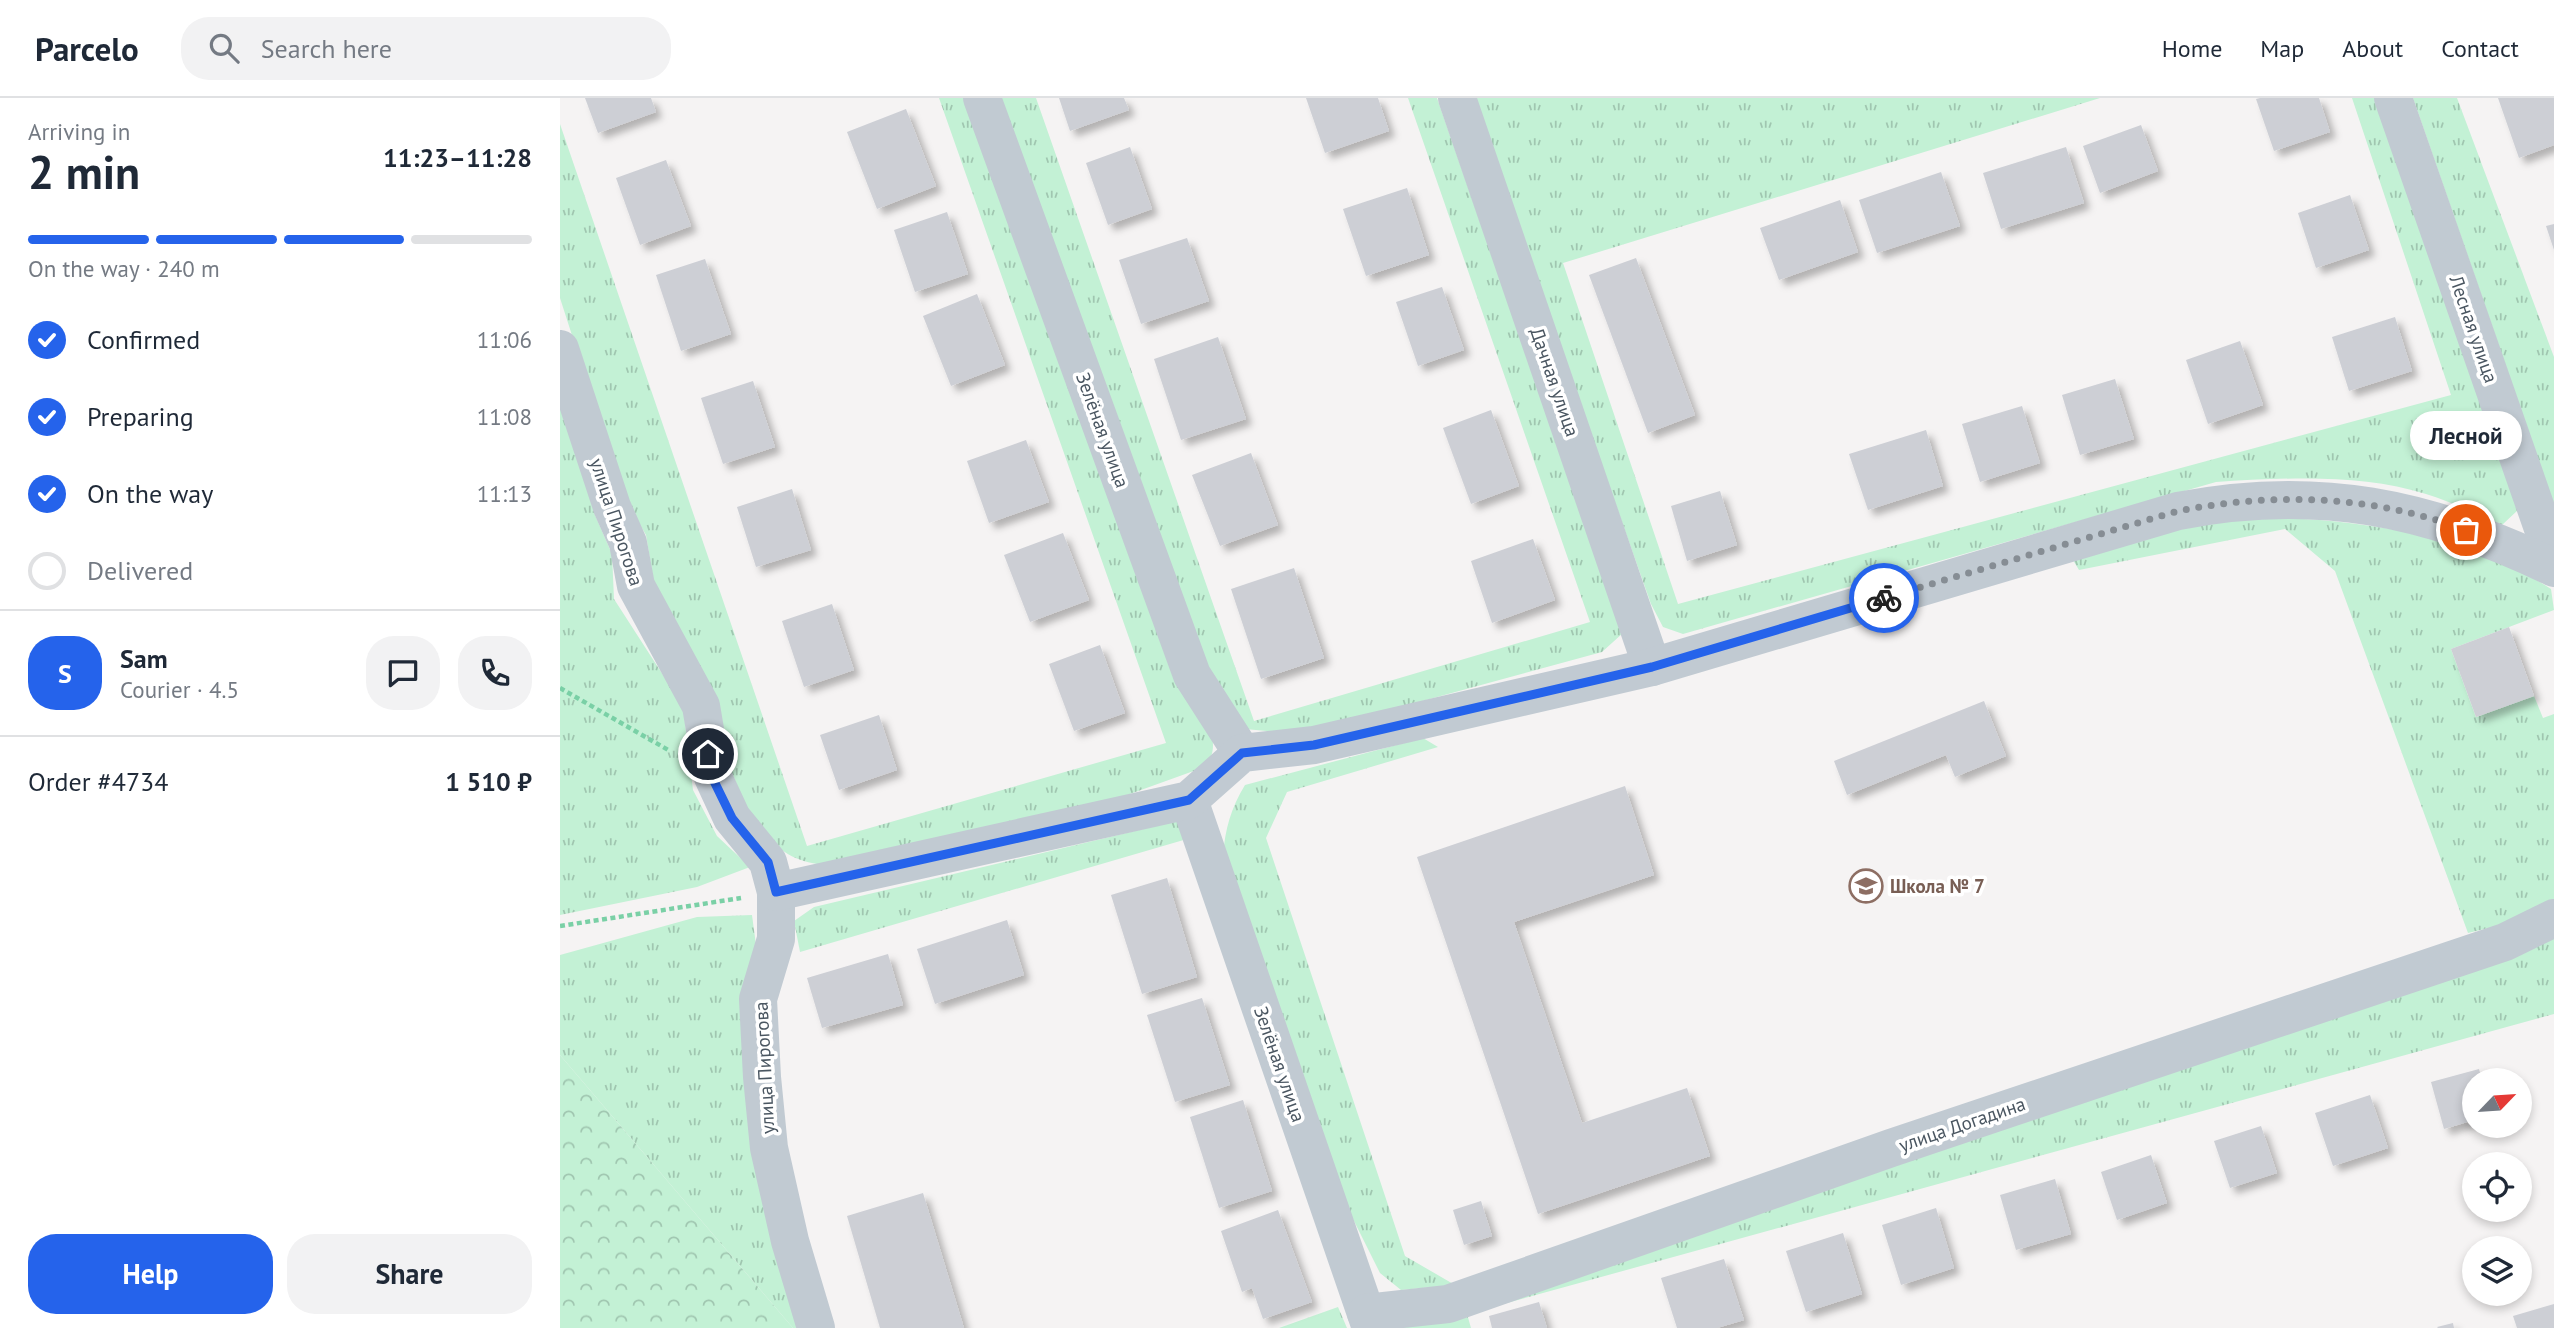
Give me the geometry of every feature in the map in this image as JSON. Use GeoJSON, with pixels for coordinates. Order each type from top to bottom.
{"type":"FeatureCollection","features":[{"type":"Feature","properties":{"kind":"street","name":"Зелёная улица"},"geometry":{"type":"LineString","coordinates":[[982,98],[1192,675],[1242,753]]}},
{"type":"Feature","properties":{"kind":"street","name":"Дачная улица"},"geometry":{"type":"LineString","coordinates":[[1457,98],[1652,667]]}},
{"type":"Feature","properties":{"kind":"street","name":"Лесная улица"},"geometry":{"type":"LineString","coordinates":[[2393,98],[2554,560]]}},
{"type":"Feature","properties":{"kind":"street","name":"улица Пирогова"},"geometry":{"type":"LineString","coordinates":[[560,349],[612,506],[628,542],[636,586],[701,706],[712,777],[732,818],[768,862],[776,892],[776,939],[758,999],[762,1077],[769,1148],[790,1241],[816,1328]]}},
{"type":"Feature","properties":{"kind":"street"},"geometry":{"type":"LineString","coordinates":[[776,892],[1189,800],[1242,753],[1314,745],[1652,667],[2178,511],[2221,502],[2305,498],[2401,511],[2446,522],[2494,540],[2554,568]]}},
{"type":"Feature","properties":{"kind":"street","name":"Зелёная улица"},"geometry":{"type":"LineString","coordinates":[[1189,800],[1368,1321]]}},
{"type":"Feature","properties":{"kind":"street","name":"улица Догадина"},"geometry":{"type":"LineString","coordinates":[[1368,1321],[1448,1304],[1891,1147],[2505,942],[2554,918]]}},
{"type":"Feature","properties":{"kind":"path"},"geometry":{"type":"LineString","coordinates":[[560,688],[712,777]]}},
{"type":"Feature","properties":{"kind":"path"},"geometry":{"type":"LineString","coordinates":[[560,926],[776,892]]}},
{"type":"Feature","properties":{"kind":"green space"},"geometry":{"type":"Polygon","coordinates":[[[939,98],[970,98],[1212,733],[1213,748],[1209,760],[1202,768],[1116,799],[824,865],[792,856],[768,838],[752,821],[655,589],[646,535],[624,497],[560,298],[560,124],[807,846],[1166,743],[939,98]]]}},
{"type":"Feature","properties":{"kind":"green space"},"geometry":{"type":"Polygon","coordinates":[[[998,98],[1036,98],[1254,721],[1590,622],[1408,98],[1437,98],[1623,633],[1602,652],[1316,730],[1276,732],[1245,729],[1208,669],[998,98]]]}},
{"type":"Feature","properties":{"kind":"green space"},"geometry":{"type":"Polygon","coordinates":[[[1472,98],[2100,98],[1563,263],[1678,604],[2451,395],[2352,98],[2378,98],[2518,510],[2502,525],[2436,497],[2375,483],[2322,479],[2216,482],[1683,634],[1663,627],[1651,604],[1472,98]]]}},
{"type":"Feature","properties":{"kind":"green space"},"geometry":{"type":"Polygon","coordinates":[[[2413,98],[2457,98],[2554,357],[2554,505],[2413,98]]]}},
{"type":"Feature","properties":{"kind":"green space"},"geometry":{"type":"Polygon","coordinates":[[[560,398],[595,515],[612,554],[614,599],[683,706],[693,790],[717,836],[750,867],[697,887],[560,915],[560,398]]]}},
{"type":"Feature","properties":{"kind":"green space"},"geometry":{"type":"Polygon","coordinates":[[[2261,517],[2337,522],[2412,533],[2484,555],[2551,589],[2554,610],[2451,649],[2476,717],[2534,696],[2543,718],[2554,714],[2554,901],[2509,923],[2468,933],[2335,571],[2285,529],[2079,570],[2073,560],[2179,528],[2261,517]]]}},
{"type":"Feature","properties":{"kind":"green space"},"geometry":{"type":"Polygon","coordinates":[[[1423,738],[1438,747],[1287,792],[1266,838],[1405,1256],[1455,1285],[1401,1290],[1380,1273],[1350,1213],[1223,856],[1230,819],[1245,785],[1423,738]]]}},
{"type":"Feature","properties":{"kind":"green space"},"geometry":{"type":"Polygon","coordinates":[[[1177,821],[1187,839],[800,952],[794,921],[814,907],[1177,821]]]}},
{"type":"Feature","properties":{"kind":"green space"},"geometry":{"type":"Polygon","coordinates":[[[752,915],[798,1328],[793,1328],[560,1055],[560,955],[697,917],[752,915]]]}},
{"type":"Feature","properties":{"kind":"green space"},"geometry":{"type":"Polygon","coordinates":[[[2554,933],[2554,1014],[1467,1314],[1471,1328],[1393,1328],[2554,933]]]}},
{"type":"Feature","properties":{"kind":"green space"},"geometry":{"type":"Polygon","coordinates":[[[560,1055],[793,1328],[560,1328],[560,1055]]]}},
{"type":"Feature","properties":{"kind":"green space"},"geometry":{"type":"Polygon","coordinates":[[[1338,1307],[1347,1328],[1279,1328],[1338,1307]]]}},
{"type":"Feature","properties":{"kind":"building"},"geometry":{"type":"Polygon","coordinates":[[[585,98],[651,98],[656,112],[598,133],[585,98]]]}},
{"type":"Feature","properties":{"kind":"building"},"geometry":{"type":"Polygon","coordinates":[[[1059,98],[1124,98],[1129,110],[1070,131],[1059,98]]]}},
{"type":"Feature","properties":{"kind":"building"},"geometry":{"type":"Polygon","coordinates":[[[1306,98],[1378,98],[1389,131],[1325,153],[1306,98]]]}},
{"type":"Feature","properties":{"kind":"building"},"geometry":{"type":"Polygon","coordinates":[[[2319,98],[2330,132],[2274,151],[2256,99],[2319,98]]]}},
{"type":"Feature","properties":{"kind":"building"},"geometry":{"type":"Polygon","coordinates":[[[2498,98],[2554,98],[2554,145],[2519,158],[2498,98]]]}},
{"type":"Feature","properties":{"kind":"building"},"geometry":{"type":"Polygon","coordinates":[[[906,109],[936,186],[877,209],[847,132],[906,109]]]}},
{"type":"Feature","properties":{"kind":"building"},"geometry":{"type":"Polygon","coordinates":[[[2141,125],[2158,171],[2100,193],[2083,146],[2141,125]]]}},
{"type":"Feature","properties":{"kind":"building"},"geometry":{"type":"Polygon","coordinates":[[[1130,147],[1152,209],[1108,225],[1086,163],[1130,147]]]}},
{"type":"Feature","properties":{"kind":"building"},"geometry":{"type":"Polygon","coordinates":[[[2066,147],[2084,203],[2001,229],[1983,173],[2066,147]]]}},
{"type":"Feature","properties":{"kind":"building"},"geometry":{"type":"Polygon","coordinates":[[[666,160],[691,226],[640,245],[616,178],[666,160]]]}},
{"type":"Feature","properties":{"kind":"building"},"geometry":{"type":"Polygon","coordinates":[[[1941,172],[1960,226],[1877,253],[1859,200],[1941,172]]]}},
{"type":"Feature","properties":{"kind":"building"},"geometry":{"type":"Polygon","coordinates":[[[1407,188],[1429,255],[1366,276],[1343,209],[1407,188]]]}},
{"type":"Feature","properties":{"kind":"building"},"geometry":{"type":"Polygon","coordinates":[[[2350,195],[2369,250],[2316,268],[2298,213],[2350,195]]]}},
{"type":"Feature","properties":{"kind":"building"},"geometry":{"type":"Polygon","coordinates":[[[1840,200],[1858,252],[1779,280],[1760,228],[1840,200]]]}},
{"type":"Feature","properties":{"kind":"building"},"geometry":{"type":"Polygon","coordinates":[[[947,212],[968,274],[915,292],[894,230],[947,212]]]}},
{"type":"Feature","properties":{"kind":"building"},"geometry":{"type":"Polygon","coordinates":[[[2554,224],[2554,250],[2546,226],[2554,224]]]}},
{"type":"Feature","properties":{"kind":"building"},"geometry":{"type":"Polygon","coordinates":[[[1187,238],[1209,301],[1141,324],[1119,260],[1187,238]]]}},
{"type":"Feature","properties":{"kind":"building"},"geometry":{"type":"Polygon","coordinates":[[[1636,258],[1695,415],[1648,433],[1589,275],[1636,258]]]}},
{"type":"Feature","properties":{"kind":"building"},"geometry":{"type":"Polygon","coordinates":[[[705,259],[731,334],[681,351],[656,275],[705,259]]]}},
{"type":"Feature","properties":{"kind":"building"},"geometry":{"type":"Polygon","coordinates":[[[1442,287],[1464,350],[1418,366],[1396,302],[1442,287]]]}},
{"type":"Feature","properties":{"kind":"building"},"geometry":{"type":"Polygon","coordinates":[[[977,294],[1005,365],[951,386],[923,316],[977,294]]]}},
{"type":"Feature","properties":{"kind":"building"},"geometry":{"type":"Polygon","coordinates":[[[2395,317],[2412,371],[2349,391],[2332,337],[2395,317]]]}},
{"type":"Feature","properties":{"kind":"building"},"geometry":{"type":"Polygon","coordinates":[[[1218,337],[1246,419],[1181,440],[1154,359],[1218,337]]]}},
{"type":"Feature","properties":{"kind":"building"},"geometry":{"type":"Polygon","coordinates":[[[2240,341],[2263,405],[2208,424],[2186,360],[2240,341]]]}},
{"type":"Feature","properties":{"kind":"building"},"geometry":{"type":"Polygon","coordinates":[[[2115,379],[2134,439],[2080,455],[2062,395],[2115,379]]]}},
{"type":"Feature","properties":{"kind":"building"},"geometry":{"type":"Polygon","coordinates":[[[753,381],[775,447],[723,464],[701,398],[753,381]]]}},
{"type":"Feature","properties":{"kind":"building"},"geometry":{"type":"Polygon","coordinates":[[[2022,406],[2040,463],[1980,482],[1962,424],[2022,406]]]}},
{"type":"Feature","properties":{"kind":"building"},"geometry":{"type":"Polygon","coordinates":[[[1491,410],[1519,486],[1471,504],[1443,428],[1491,410]]]}},
{"type":"Feature","properties":{"kind":"building"},"geometry":{"type":"Polygon","coordinates":[[[1926,430],[1943,486],[1868,510],[1849,454],[1926,430]]]}},
{"type":"Feature","properties":{"kind":"building"},"geometry":{"type":"Polygon","coordinates":[[[1026,440],[1049,502],[989,523],[967,461],[1026,440]]]}},
{"type":"Feature","properties":{"kind":"building"},"geometry":{"type":"Polygon","coordinates":[[[1251,453],[1278,525],[1220,546],[1192,475],[1251,453]]]}},
{"type":"Feature","properties":{"kind":"building"},"geometry":{"type":"Polygon","coordinates":[[[792,489],[811,550],[756,567],[737,507],[792,489]]]}},
{"type":"Feature","properties":{"kind":"building"},"geometry":{"type":"Polygon","coordinates":[[[1720,491],[1737,545],[1687,561],[1671,506],[1720,491]]]}},
{"type":"Feature","properties":{"kind":"building"},"geometry":{"type":"Polygon","coordinates":[[[1063,533],[1089,600],[1030,622],[1004,555],[1063,533]]]}},
{"type":"Feature","properties":{"kind":"building"},"geometry":{"type":"Polygon","coordinates":[[[1533,539],[1555,600],[1492,623],[1471,561],[1533,539]]]}},
{"type":"Feature","properties":{"kind":"building"},"geometry":{"type":"Polygon","coordinates":[[[1294,568],[1324,658],[1261,679],[1231,589],[1294,568]]]}},
{"type":"Feature","properties":{"kind":"building"},"geometry":{"type":"Polygon","coordinates":[[[832,604],[854,670],[804,687],[782,621],[832,604]]]}},
{"type":"Feature","properties":{"kind":"building"},"geometry":{"type":"Polygon","coordinates":[[[2509,627],[2534,696],[2476,717],[2451,649],[2509,627]]]}},
{"type":"Feature","properties":{"kind":"building"},"geometry":{"type":"Polygon","coordinates":[[[1100,645],[1125,713],[1074,731],[1049,664],[1100,645]]]}},
{"type":"Feature","properties":{"kind":"building"},"geometry":{"type":"Polygon","coordinates":[[[1984,701],[2006,756],[1955,777],[1946,755],[1847,795],[1834,761],[1984,701]]]}},
{"type":"Feature","properties":{"kind":"building"},"geometry":{"type":"Polygon","coordinates":[[[879,715],[897,770],[839,790],[820,735],[879,715]]]}},
{"type":"Feature","properties":{"kind":"building"},"geometry":{"type":"Polygon","coordinates":[[[1625,786],[1654,875],[1514,922],[1582,1123],[1687,1088],[1710,1156],[1538,1214],[1417,857],[1625,786]]]}},
{"type":"Feature","properties":{"kind":"building"},"geometry":{"type":"Polygon","coordinates":[[[1167,878],[1197,977],[1142,994],[1111,895],[1167,878]]]}},
{"type":"Feature","properties":{"kind":"building"},"geometry":{"type":"Polygon","coordinates":[[[1007,920],[1024,975],[935,1004],[917,949],[1007,920]]]}},
{"type":"Feature","properties":{"kind":"building"},"geometry":{"type":"Polygon","coordinates":[[[888,954],[903,1005],[822,1028],[807,978],[888,954]]]}},
{"type":"Feature","properties":{"kind":"building"},"geometry":{"type":"Polygon","coordinates":[[[1202,998],[1230,1085],[1175,1102],[1147,1015],[1202,998]]]}},
{"type":"Feature","properties":{"kind":"building"},"geometry":{"type":"Polygon","coordinates":[[[2462,1074],[2462,1124],[2444,1129],[2431,1082],[2462,1074]]]}},
{"type":"Feature","properties":{"kind":"building"},"geometry":{"type":"Polygon","coordinates":[[[2370,1095],[2388,1148],[2333,1166],[2315,1113],[2370,1095]]]}},
{"type":"Feature","properties":{"kind":"building"},"geometry":{"type":"Polygon","coordinates":[[[1243,1100],[1272,1191],[1219,1208],[1190,1117],[1243,1100]]]}},
{"type":"Feature","properties":{"kind":"building"},"geometry":{"type":"Polygon","coordinates":[[[2261,1126],[2277,1173],[2230,1188],[2214,1141],[2261,1126]]]}},
{"type":"Feature","properties":{"kind":"building"},"geometry":{"type":"Polygon","coordinates":[[[2151,1155],[2167,1203],[2117,1220],[2101,1172],[2151,1155]]]}},
{"type":"Feature","properties":{"kind":"building"},"geometry":{"type":"Polygon","coordinates":[[[2055,1179],[2071,1234],[2016,1250],[2000,1195],[2055,1179]]]}},
{"type":"Feature","properties":{"kind":"building"},"geometry":{"type":"Polygon","coordinates":[[[923,1193],[964,1328],[880,1328],[847,1216],[923,1193]]]}},
{"type":"Feature","properties":{"kind":"building"},"geometry":{"type":"Polygon","coordinates":[[[1481,1201],[1492,1236],[1464,1245],[1453,1210],[1481,1201]]]}},
{"type":"Feature","properties":{"kind":"building"},"geometry":{"type":"Polygon","coordinates":[[[1936,1208],[1954,1268],[1901,1285],[1882,1225],[1936,1208]]]}},
{"type":"Feature","properties":{"kind":"building"},"geometry":{"type":"Polygon","coordinates":[[[1278,1210],[1312,1302],[1263,1319],[1252,1288],[1242,1292],[1221,1231],[1278,1210]]]}},
{"type":"Feature","properties":{"kind":"building"},"geometry":{"type":"Polygon","coordinates":[[[1843,1233],[1862,1294],[1806,1312],[1786,1251],[1843,1233]]]}},
{"type":"Feature","properties":{"kind":"building"},"geometry":{"type":"Polygon","coordinates":[[[1724,1259],[1744,1320],[1717,1328],[1677,1328],[1661,1278],[1724,1259]]]}},
{"type":"Feature","properties":{"kind":"building"},"geometry":{"type":"Polygon","coordinates":[[[1539,1302],[1547,1328],[1492,1328],[1489,1316],[1539,1302]]]}},
{"type":"Feature","properties":{"kind":"building"},"geometry":{"type":"Polygon","coordinates":[[[2554,1304],[2554,1328],[2517,1328],[2513,1316],[2554,1304]]]}},
{"type":"Feature","properties":{"kind":"building"},"geometry":{"type":"Polygon","coordinates":[[[2453,1323],[2454,1328],[2437,1327],[2453,1323]]]}},
{"type":"Feature","properties":{"kind":"way so far"},"geometry":{"type":"LineString","coordinates":[[1884,598],[2178,511],[2221,502],[2305,498],[2349,502],[2401,511],[2466,530]]}},
{"type":"Feature","properties":{"kind":"place","name":"Лесной"},"geometry":{"type":"Point","coordinates":[2466,530]}},
{"type":"Feature","properties":{"kind":"place","name":"Школа № 7"},"geometry":{"type":"Point","coordinates":[1866,886]}},
{"type":"Feature","properties":{"kind":"route"},"geometry":{"type":"LineString","coordinates":[[708,754],[712,777],[732,818],[768,862],[776,892],[1189,800],[1242,753],[1314,745],[1652,667],[1884,598]]}}]}
